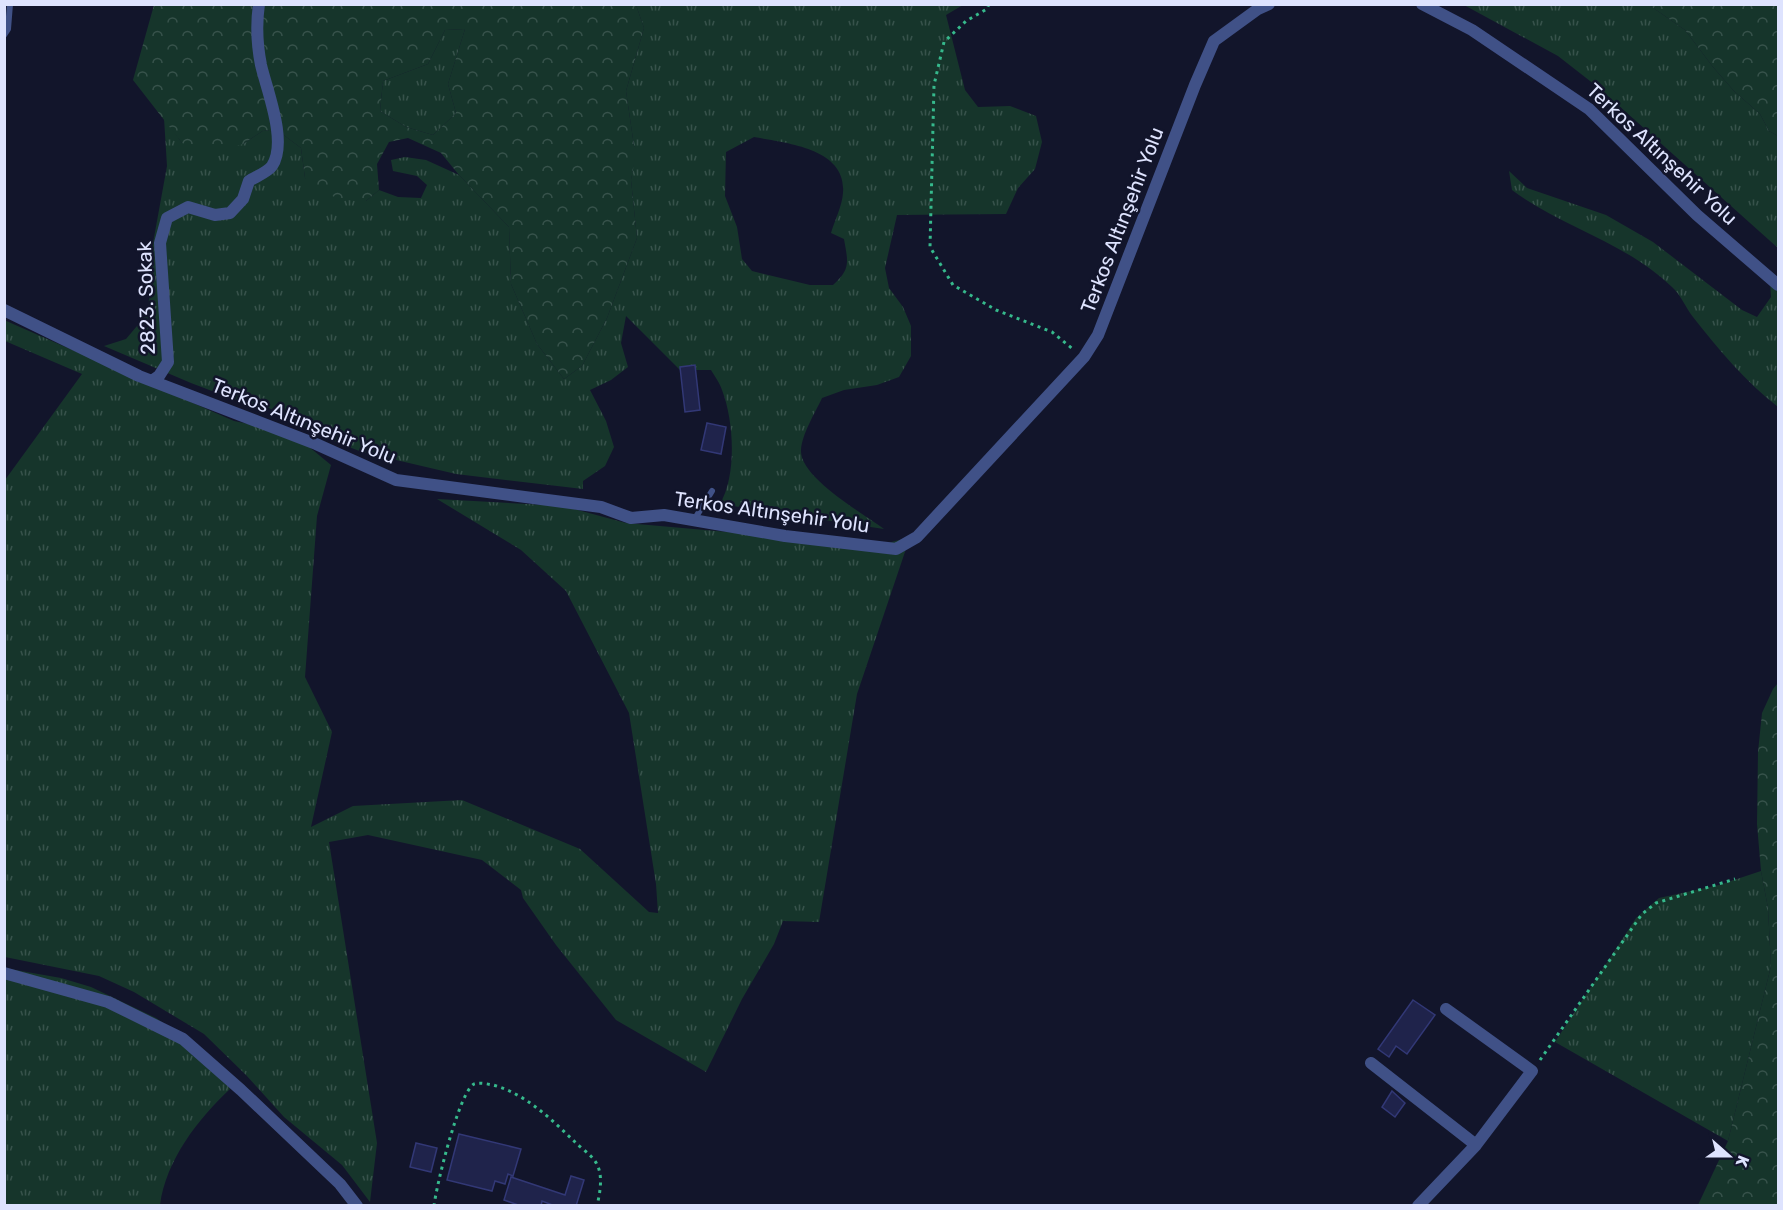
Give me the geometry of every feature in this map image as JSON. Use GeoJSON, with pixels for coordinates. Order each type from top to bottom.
{"type":"FeatureCollection","features":[{"type":"Feature","properties":{"kind":"street","name":"2823. Sokak"},"geometry":{"type":"LineString","coordinates":[[152,381],[159,376],[168,362],[160,243],[167,218],[188,207],[215,215],[230,213],[243,199],[249,181],[272,168],[278,152],[275,114],[261,64],[256,25],[259,4]]}},
{"type":"Feature","properties":{"kind":"street","name":"Terkos Altınşehir Yolu"},"geometry":{"type":"LineString","coordinates":[[4,310],[152,381],[316,444],[396,480],[601,507],[631,518],[664,515],[785,536],[896,549],[917,537],[1084,357],[1098,335],[1214,41],[1258,9],[1269,4]]}},
{"type":"Feature","properties":{"kind":"street","name":"Terkos Altınşehir Yolu"},"geometry":{"type":"LineString","coordinates":[[1422,4],[1472,30],[1589,109],[1697,215],[1779,285]]}},
{"type":"Feature","properties":{"kind":"street"},"geometry":{"type":"LineString","coordinates":[[4,973],[108,1002],[183,1039],[242,1090],[332,1176],[357,1206]]}},
{"type":"Feature","properties":{"kind":"street"},"geometry":{"type":"LineString","coordinates":[[1418,1206],[1476,1144],[1532,1071],[1446,1009]]}},
{"type":"Feature","properties":{"kind":"street"},"geometry":{"type":"LineString","coordinates":[[1371,1063],[1476,1144]]}},
{"type":"Feature","properties":{"kind":"lane"},"geometry":{"type":"LineString","coordinates":[[4,35],[8,29],[10,4]]}},
{"type":"Feature","properties":{"kind":"lane"},"geometry":{"type":"LineString","coordinates":[[694,520],[712,491]]}},
{"type":"Feature","properties":{"kind":"path"},"geometry":{"type":"LineString","coordinates":[[989,4],[987,9],[966,21],[944,42],[934,85],[930,247],[953,285],[996,310],[1052,332],[1084,357]]}},
{"type":"Feature","properties":{"kind":"path"},"geometry":{"type":"LineString","coordinates":[[1532,1071],[1642,914],[1656,903],[1735,879]]}},
{"type":"Feature","properties":{"kind":"path"},"geometry":{"type":"LineString","coordinates":[[434,1206],[442,1167],[462,1102],[467,1091],[474,1084],[484,1083],[513,1092],[525,1099],[554,1122],[596,1162],[602,1187],[597,1206]]}},
{"type":"Feature","properties":{"kind":"green space"},"geometry":{"type":"Polygon","coordinates":[[[154,5],[636,5],[644,28],[626,91],[634,146],[637,148],[631,180],[637,238],[607,318],[582,366],[564,379],[537,344],[511,284],[509,227],[441,153],[408,138],[389,142],[377,164],[379,190],[366,201],[348,200],[326,193],[305,178],[301,148],[281,133],[264,130],[243,144],[217,152],[182,143],[133,80],[154,5]],[[465,29],[445,30],[428,64],[383,81],[380,111],[406,127],[433,135],[456,113],[448,84],[465,29]]]}},
{"type":"Feature","properties":{"kind":"green space"},"geometry":{"type":"Polygon","coordinates":[[[636,5],[963,5],[946,15],[965,90],[978,107],[1010,106],[1036,116],[1042,142],[1035,169],[1018,188],[1006,214],[897,215],[885,268],[889,288],[903,307],[911,326],[911,356],[899,377],[877,385],[844,390],[822,398],[804,437],[801,450],[803,461],[810,472],[848,505],[884,529],[720,504],[729,478],[732,448],[729,417],[720,385],[711,370],[680,370],[626,316],[621,343],[628,367],[611,380],[590,390],[606,421],[614,447],[605,466],[583,481],[583,489],[456,474],[362,452],[295,423],[269,408],[241,402],[104,346],[126,339],[148,313],[153,243],[167,166],[164,118],[182,143],[243,144],[264,130],[281,133],[301,148],[305,178],[366,201],[379,190],[398,197],[421,198],[427,185],[417,176],[393,171],[391,160],[405,157],[426,160],[459,175],[509,227],[511,284],[537,344],[564,379],[582,366],[607,318],[637,238],[631,180],[636,148],[626,91],[644,28],[636,5]],[[754,137],[726,152],[725,196],[737,227],[742,259],[752,271],[810,285],[833,285],[843,274],[847,265],[844,239],[831,233],[843,193],[842,178],[835,166],[812,150],[754,137]]]}},
{"type":"Feature","properties":{"kind":"green space"},"geometry":{"type":"Polygon","coordinates":[[[1464,5],[1649,5],[1685,30],[1734,91],[1760,114],[1769,131],[1778,136],[1778,248],[1599,88],[1558,56],[1464,5]]]}},
{"type":"Feature","properties":{"kind":"green space"},"geometry":{"type":"Polygon","coordinates":[[[1649,5],[1778,5],[1778,136],[1769,131],[1760,114],[1734,91],[1685,30],[1649,5]]]}},
{"type":"Feature","properties":{"kind":"green space"},"geometry":{"type":"Polygon","coordinates":[[[465,29],[448,84],[456,113],[433,135],[406,127],[380,111],[383,81],[428,64],[445,30],[465,29]]]}},
{"type":"Feature","properties":{"kind":"green space"},"geometry":{"type":"Polygon","coordinates":[[[1509,171],[1527,188],[1606,215],[1653,242],[1742,310],[1757,317],[1771,297],[1770,281],[1778,288],[1778,407],[1722,353],[1672,287],[1634,258],[1552,215],[1512,190],[1509,171]]]}},
{"type":"Feature","properties":{"kind":"green space"},"geometry":{"type":"Polygon","coordinates":[[[4,320],[234,421],[279,430],[308,446],[331,465],[317,516],[305,677],[332,732],[311,827],[353,806],[462,800],[580,849],[649,912],[658,913],[656,884],[629,713],[566,591],[521,550],[437,499],[563,506],[626,523],[840,542],[888,543],[910,537],[857,694],[819,922],[783,921],[774,944],[742,999],[706,1072],[616,1020],[556,945],[523,898],[521,890],[482,860],[368,835],[329,842],[377,1143],[370,1202],[342,1165],[284,1117],[204,1034],[134,992],[99,976],[5,957],[5,480],[82,374],[5,341],[4,320]]]}},
{"type":"Feature","properties":{"kind":"green space"},"geometry":{"type":"Polygon","coordinates":[[[1778,683],[1778,1205],[1698,1205],[1728,1141],[1771,966],[1768,908],[1761,871],[1757,824],[1758,752],[1762,713],[1778,683]]]}},
{"type":"Feature","properties":{"kind":"green space"},"geometry":{"type":"Polygon","coordinates":[[[1761,871],[1768,908],[1771,966],[1728,1141],[1555,1042],[1636,918],[1659,898],[1719,885],[1761,871]]]}},
{"type":"Feature","properties":{"kind":"green space"},"geometry":{"type":"Polygon","coordinates":[[[4,968],[61,978],[91,987],[156,1018],[199,1048],[230,1089],[206,1113],[185,1141],[169,1172],[160,1205],[5,1205],[4,968]]]}},
{"type":"Feature","properties":{"kind":"building"},"geometry":{"type":"Polygon","coordinates":[[[695,365],[700,410],[685,412],[680,367],[695,365]]]}},
{"type":"Feature","properties":{"kind":"building"},"geometry":{"type":"Polygon","coordinates":[[[707,423],[726,427],[721,454],[701,450],[707,423]]]}},
{"type":"Feature","properties":{"kind":"building"},"geometry":{"type":"Polygon","coordinates":[[[1413,1000],[1435,1015],[1407,1054],[1396,1046],[1389,1057],[1378,1049],[1413,1000]]]}},
{"type":"Feature","properties":{"kind":"building"},"geometry":{"type":"Polygon","coordinates":[[[1392,1091],[1405,1103],[1395,1117],[1382,1107],[1392,1091]]]}},
{"type":"Feature","properties":{"kind":"building"},"geometry":{"type":"Polygon","coordinates":[[[459,1134],[521,1149],[513,1176],[508,1174],[505,1184],[495,1181],[492,1191],[447,1180],[459,1134]]]}},
{"type":"Feature","properties":{"kind":"building"},"geometry":{"type":"Polygon","coordinates":[[[416,1143],[437,1148],[431,1172],[410,1167],[416,1143]]]}},
{"type":"Feature","properties":{"kind":"building"},"geometry":{"type":"Polygon","coordinates":[[[571,1176],[584,1180],[576,1206],[555,1206],[542,1201],[541,1206],[521,1206],[504,1200],[511,1177],[565,1195],[571,1176]]]}}]}
